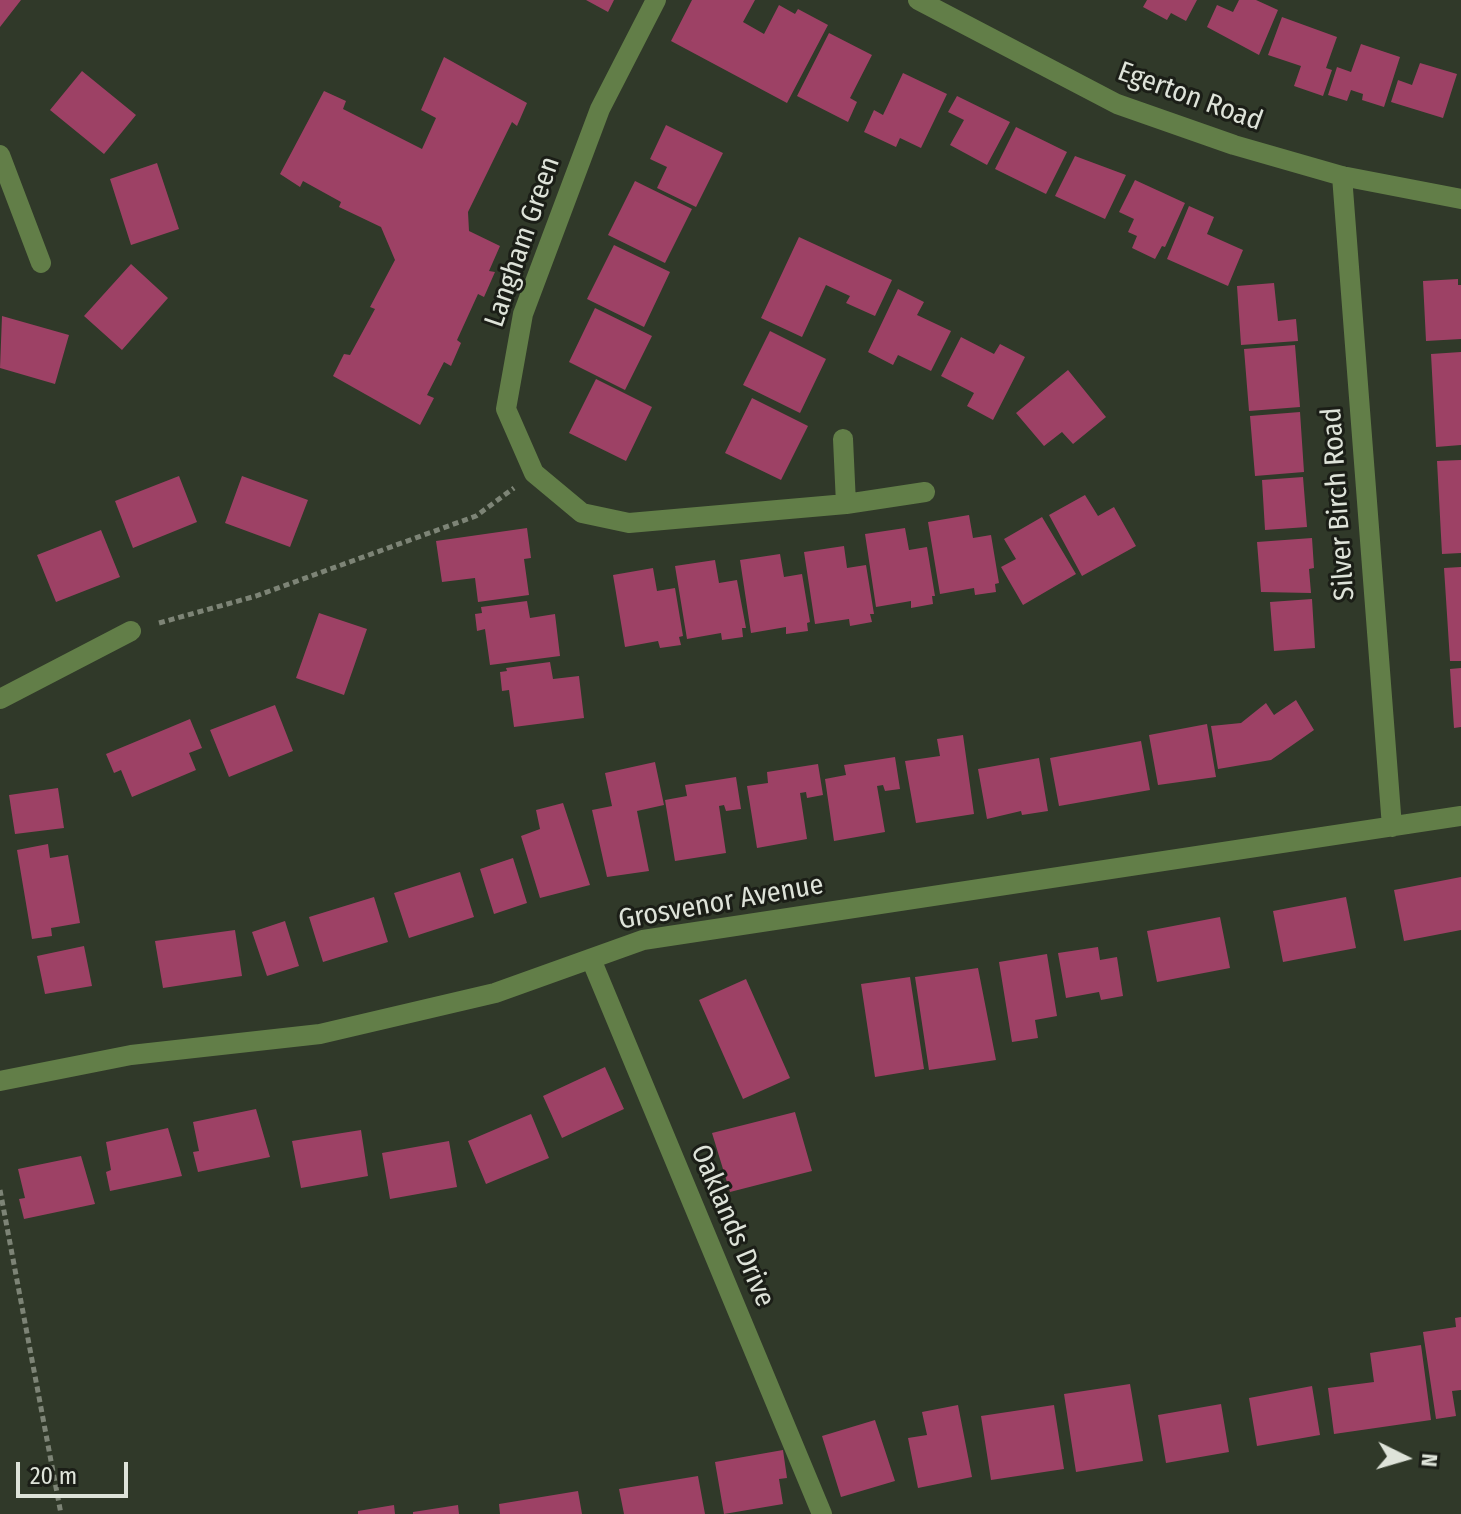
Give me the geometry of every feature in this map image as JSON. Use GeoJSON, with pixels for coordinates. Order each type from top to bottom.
{"type":"FeatureCollection","features":[{"type":"Feature","properties":{"kind":"street","name":"Langham Green"},"geometry":{"type":"LineString","coordinates":[[656,0],[600,109],[523,314],[506,409],[534,473],[582,513],[629,523],[846,504],[925,492]]}},
{"type":"Feature","properties":{"kind":"street","name":"Egerton Road"},"geometry":{"type":"LineString","coordinates":[[918,0],[1117,104],[1234,145],[1342,176],[1461,199]]}},
{"type":"Feature","properties":{"kind":"street"},"geometry":{"type":"LineString","coordinates":[[0,155],[41,263]]}},
{"type":"Feature","properties":{"kind":"street","name":"Silver Birch Road"},"geometry":{"type":"LineString","coordinates":[[1342,176],[1392,827]]}},
{"type":"Feature","properties":{"kind":"street"},"geometry":{"type":"LineString","coordinates":[[843,439],[846,504]]}},
{"type":"Feature","properties":{"kind":"street"},"geometry":{"type":"LineString","coordinates":[[0,699],[131,631]]}},
{"type":"Feature","properties":{"kind":"street","name":"Grosvenor Avenue"},"geometry":{"type":"LineString","coordinates":[[0,1081],[131,1055],[320,1034],[495,993],[643,940],[1461,816]]}},
{"type":"Feature","properties":{"kind":"street","name":"Oaklands Drive"},"geometry":{"type":"LineString","coordinates":[[591,959],[822,1514]]}},
{"type":"Feature","properties":{"kind":"path"},"geometry":{"type":"LineString","coordinates":[[131,631],[256,596],[476,516],[534,473]]}},
{"type":"Feature","properties":{"kind":"path"},"geometry":{"type":"LineString","coordinates":[[0,1190],[61,1514]]}},
{"type":"Feature","properties":{"kind":"building"},"geometry":{"type":"Polygon","coordinates":[[[0,0],[21,0],[0,27],[0,0]]]}},
{"type":"Feature","properties":{"kind":"building"},"geometry":{"type":"Polygon","coordinates":[[[586,0],[614,0],[608,12],[586,0]]]}},
{"type":"Feature","properties":{"kind":"building"},"geometry":{"type":"Polygon","coordinates":[[[692,0],[755,0],[743,22],[764,34],[779,5],[795,14],[798,9],[828,25],[787,103],[671,41],[692,0]]]}},
{"type":"Feature","properties":{"kind":"building"},"geometry":{"type":"Polygon","coordinates":[[[1147,0],[1197,0],[1186,21],[1171,13],[1167,20],[1143,7],[1147,0]]]}},
{"type":"Feature","properties":{"kind":"building"},"geometry":{"type":"Polygon","coordinates":[[[1239,0],[1256,0],[1278,10],[1259,55],[1207,27],[1217,5],[1233,12],[1239,0]]]}},
{"type":"Feature","properties":{"kind":"building"},"geometry":{"type":"Polygon","coordinates":[[[1282,17],[1337,37],[1326,68],[1332,70],[1323,96],[1294,86],[1301,66],[1268,55],[1282,17]]]}},
{"type":"Feature","properties":{"kind":"building"},"geometry":{"type":"Polygon","coordinates":[[[829,33],[872,55],[850,98],[857,102],[848,122],[797,96],[829,33]]]}},
{"type":"Feature","properties":{"kind":"building"},"geometry":{"type":"Polygon","coordinates":[[[1361,44],[1400,57],[1384,107],[1362,100],[1363,94],[1351,90],[1347,101],[1328,95],[1337,67],[1351,72],[1361,44]]]}},
{"type":"Feature","properties":{"kind":"building"},"geometry":{"type":"Polygon","coordinates":[[[444,57],[527,103],[517,126],[512,122],[468,212],[469,231],[500,246],[489,271],[495,272],[484,297],[478,294],[457,340],[461,343],[451,366],[444,362],[427,395],[434,398],[420,425],[333,376],[344,354],[350,355],[375,309],[370,307],[395,260],[381,227],[339,207],[341,202],[303,181],[300,187],[280,174],[324,91],[346,101],[343,109],[422,149],[436,118],[421,110],[444,57]]]}},
{"type":"Feature","properties":{"kind":"building"},"geometry":{"type":"Polygon","coordinates":[[[1420,63],[1457,74],[1443,118],[1391,102],[1398,80],[1412,85],[1420,63]]]}},
{"type":"Feature","properties":{"kind":"building"},"geometry":{"type":"Polygon","coordinates":[[[82,71],[136,115],[104,154],[50,110],[82,71]]]}},
{"type":"Feature","properties":{"kind":"building"},"geometry":{"type":"Polygon","coordinates":[[[903,73],[947,94],[921,148],[900,138],[896,147],[864,132],[874,110],[883,115],[903,73]]]}},
{"type":"Feature","properties":{"kind":"building"},"geometry":{"type":"Polygon","coordinates":[[[957,96],[1010,122],[987,165],[950,145],[964,120],[948,112],[957,96]]]}},
{"type":"Feature","properties":{"kind":"building"},"geometry":{"type":"Polygon","coordinates":[[[666,125],[723,153],[696,207],[657,188],[667,167],[650,159],[666,125]]]}},
{"type":"Feature","properties":{"kind":"building"},"geometry":{"type":"Polygon","coordinates":[[[1016,127],[1067,152],[1046,194],[995,169],[1016,127]]]}},
{"type":"Feature","properties":{"kind":"building"},"geometry":{"type":"Polygon","coordinates":[[[1075,156],[1126,175],[1105,219],[1055,196],[1075,156]]]}},
{"type":"Feature","properties":{"kind":"building"},"geometry":{"type":"Polygon","coordinates":[[[157,163],[179,229],[131,245],[110,179],[157,163]]]}},
{"type":"Feature","properties":{"kind":"building"},"geometry":{"type":"Polygon","coordinates":[[[1135,180],[1185,203],[1165,247],[1162,246],[1155,259],[1132,248],[1137,236],[1128,232],[1134,219],[1119,212],[1135,180]]]}},
{"type":"Feature","properties":{"kind":"building"},"geometry":{"type":"Polygon","coordinates":[[[635,181],[692,209],[665,263],[608,235],[635,181]]]}},
{"type":"Feature","properties":{"kind":"building"},"geometry":{"type":"Polygon","coordinates":[[[1189,206],[1214,217],[1207,234],[1243,250],[1228,286],[1167,259],[1189,206]]]}},
{"type":"Feature","properties":{"kind":"building"},"geometry":{"type":"Polygon","coordinates":[[[799,237],[892,280],[875,316],[846,303],[850,296],[826,285],[802,337],[761,318],[799,237]]]}},
{"type":"Feature","properties":{"kind":"building"},"geometry":{"type":"Polygon","coordinates":[[[614,245],[670,272],[644,327],[587,299],[614,245]]]}},
{"type":"Feature","properties":{"kind":"building"},"geometry":{"type":"Polygon","coordinates":[[[131,264],[168,298],[122,350],[84,316],[131,264]]]}},
{"type":"Feature","properties":{"kind":"building"},"geometry":{"type":"Polygon","coordinates":[[[1458,279],[1458,285],[1461,285],[1461,339],[1426,341],[1423,281],[1458,279]]]}},
{"type":"Feature","properties":{"kind":"building"},"geometry":{"type":"Polygon","coordinates":[[[1274,283],[1278,321],[1296,319],[1298,341],[1241,345],[1237,286],[1274,283]]]}},
{"type":"Feature","properties":{"kind":"building"},"geometry":{"type":"Polygon","coordinates":[[[898,289],[924,302],[917,315],[951,331],[931,371],[898,355],[893,365],[868,352],[898,289]]]}},
{"type":"Feature","properties":{"kind":"building"},"geometry":{"type":"Polygon","coordinates":[[[595,308],[652,336],[625,390],[569,362],[595,308]]]}},
{"type":"Feature","properties":{"kind":"building"},"geometry":{"type":"Polygon","coordinates":[[[2,316],[69,335],[55,384],[0,368],[2,316]]]}},
{"type":"Feature","properties":{"kind":"building"},"geometry":{"type":"Polygon","coordinates":[[[770,331],[826,359],[800,413],[743,385],[770,331]]]}},
{"type":"Feature","properties":{"kind":"building"},"geometry":{"type":"Polygon","coordinates":[[[961,337],[994,354],[1000,344],[1025,357],[993,420],[967,406],[974,393],[941,376],[961,337]]]}},
{"type":"Feature","properties":{"kind":"building"},"geometry":{"type":"Polygon","coordinates":[[[1295,345],[1300,407],[1249,411],[1244,349],[1295,345]]]}},
{"type":"Feature","properties":{"kind":"building"},"geometry":{"type":"Polygon","coordinates":[[[1461,352],[1461,445],[1436,447],[1431,354],[1461,352]]]}},
{"type":"Feature","properties":{"kind":"building"},"geometry":{"type":"Polygon","coordinates":[[[1068,370],[1106,417],[1073,444],[1062,432],[1044,446],[1016,413],[1068,370]]]}},
{"type":"Feature","properties":{"kind":"building"},"geometry":{"type":"Polygon","coordinates":[[[596,379],[652,407],[626,461],[569,433],[596,379]]]}},
{"type":"Feature","properties":{"kind":"building"},"geometry":{"type":"Polygon","coordinates":[[[752,398],[808,426],[781,480],[725,453],[752,398]]]}},
{"type":"Feature","properties":{"kind":"building"},"geometry":{"type":"Polygon","coordinates":[[[1300,412],[1304,472],[1255,476],[1250,416],[1300,412]]]}},
{"type":"Feature","properties":{"kind":"building"},"geometry":{"type":"Polygon","coordinates":[[[1461,460],[1461,553],[1442,554],[1437,461],[1461,460]]]}},
{"type":"Feature","properties":{"kind":"building"},"geometry":{"type":"Polygon","coordinates":[[[179,476],[197,522],[133,548],[115,501],[179,476]]]}},
{"type":"Feature","properties":{"kind":"building"},"geometry":{"type":"Polygon","coordinates":[[[242,476],[308,500],[290,547],[225,523],[242,476]]]}},
{"type":"Feature","properties":{"kind":"building"},"geometry":{"type":"Polygon","coordinates":[[[1303,477],[1307,527],[1265,530],[1262,480],[1303,477]]]}},
{"type":"Feature","properties":{"kind":"building"},"geometry":{"type":"Polygon","coordinates":[[[1085,495],[1098,516],[1114,507],[1136,546],[1082,576],[1049,515],[1085,495]]]}},
{"type":"Feature","properties":{"kind":"building"},"geometry":{"type":"Polygon","coordinates":[[[969,515],[973,538],[991,535],[999,583],[995,584],[996,592],[975,595],[974,588],[940,594],[928,522],[969,515]]]}},
{"type":"Feature","properties":{"kind":"building"},"geometry":{"type":"Polygon","coordinates":[[[1042,517],[1076,574],[1023,605],[1001,567],[1016,559],[1004,539],[1042,517]]]}},
{"type":"Feature","properties":{"kind":"building"},"geometry":{"type":"Polygon","coordinates":[[[527,528],[531,558],[524,559],[529,595],[478,602],[475,578],[442,582],[436,541],[527,528]]]}},
{"type":"Feature","properties":{"kind":"building"},"geometry":{"type":"Polygon","coordinates":[[[905,528],[909,550],[927,547],[935,596],[932,596],[933,604],[911,608],[911,601],[876,607],[865,534],[905,528]]]}},
{"type":"Feature","properties":{"kind":"building"},"geometry":{"type":"Polygon","coordinates":[[[101,530],[120,577],[56,602],[37,555],[101,530]]]}},
{"type":"Feature","properties":{"kind":"building"},"geometry":{"type":"Polygon","coordinates":[[[1312,538],[1314,568],[1309,569],[1311,593],[1261,592],[1257,542],[1312,538]]]}},
{"type":"Feature","properties":{"kind":"building"},"geometry":{"type":"Polygon","coordinates":[[[844,546],[847,568],[866,565],[874,614],[870,614],[872,622],[850,626],[849,619],[815,624],[804,552],[844,546]]]}},
{"type":"Feature","properties":{"kind":"building"},"geometry":{"type":"Polygon","coordinates":[[[780,554],[784,577],[802,574],[810,622],[807,623],[808,631],[786,634],[786,627],[751,633],[740,560],[780,554]]]}},
{"type":"Feature","properties":{"kind":"building"},"geometry":{"type":"Polygon","coordinates":[[[715,560],[719,583],[737,580],[746,628],[742,628],[743,637],[722,640],[721,633],[687,639],[675,566],[715,560]]]}},
{"type":"Feature","properties":{"kind":"building"},"geometry":{"type":"Polygon","coordinates":[[[1461,567],[1461,661],[1450,661],[1444,568],[1461,567]]]}},
{"type":"Feature","properties":{"kind":"building"},"geometry":{"type":"Polygon","coordinates":[[[653,568],[657,591],[675,588],[683,636],[679,637],[681,645],[660,648],[658,641],[625,647],[613,575],[653,568]]]}},
{"type":"Feature","properties":{"kind":"building"},"geometry":{"type":"Polygon","coordinates":[[[1312,599],[1315,648],[1274,651],[1270,602],[1312,599]]]}},
{"type":"Feature","properties":{"kind":"building"},"geometry":{"type":"Polygon","coordinates":[[[527,601],[530,618],[555,614],[560,656],[490,665],[485,629],[477,631],[475,614],[482,613],[481,607],[527,601]]]}},
{"type":"Feature","properties":{"kind":"building"},"geometry":{"type":"Polygon","coordinates":[[[319,613],[367,629],[344,695],[296,678],[319,613]]]}},
{"type":"Feature","properties":{"kind":"building"},"geometry":{"type":"Polygon","coordinates":[[[550,662],[553,679],[579,676],[584,718],[514,727],[509,690],[502,691],[500,672],[507,671],[506,668],[550,662]]]}},
{"type":"Feature","properties":{"kind":"building"},"geometry":{"type":"Polygon","coordinates":[[[1461,668],[1461,727],[1454,728],[1450,669],[1461,668]]]}},
{"type":"Feature","properties":{"kind":"building"},"geometry":{"type":"Polygon","coordinates":[[[1296,700],[1314,730],[1271,760],[1218,769],[1211,726],[1241,723],[1266,703],[1274,715],[1296,700]]]}},
{"type":"Feature","properties":{"kind":"building"},"geometry":{"type":"Polygon","coordinates":[[[275,705],[293,751],[229,777],[210,730],[275,705]]]}},
{"type":"Feature","properties":{"kind":"building"},"geometry":{"type":"Polygon","coordinates":[[[190,719],[202,748],[189,753],[196,770],[132,797],[121,770],[114,773],[106,754],[190,719]]]}},
{"type":"Feature","properties":{"kind":"building"},"geometry":{"type":"Polygon","coordinates":[[[1207,724],[1216,777],[1158,785],[1149,735],[1207,724]]]}},
{"type":"Feature","properties":{"kind":"building"},"geometry":{"type":"Polygon","coordinates":[[[963,735],[974,814],[916,823],[905,761],[940,756],[937,739],[963,735]]]}},
{"type":"Feature","properties":{"kind":"building"},"geometry":{"type":"Polygon","coordinates":[[[1141,741],[1150,790],[1059,806],[1050,758],[1141,741]]]}},
{"type":"Feature","properties":{"kind":"building"},"geometry":{"type":"Polygon","coordinates":[[[895,757],[900,789],[885,791],[883,785],[877,786],[885,832],[834,841],[825,779],[846,775],[844,765],[895,757]]]}},
{"type":"Feature","properties":{"kind":"building"},"geometry":{"type":"Polygon","coordinates":[[[1039,758],[1048,811],[1022,815],[1021,811],[987,819],[978,769],[1039,758]]]}},
{"type":"Feature","properties":{"kind":"building"},"geometry":{"type":"Polygon","coordinates":[[[655,762],[664,805],[637,811],[649,871],[607,877],[592,810],[612,806],[605,773],[655,762]]]}},
{"type":"Feature","properties":{"kind":"building"},"geometry":{"type":"Polygon","coordinates":[[[818,764],[823,795],[807,798],[806,792],[800,793],[807,839],[757,848],[747,786],[768,783],[767,772],[818,764]]]}},
{"type":"Feature","properties":{"kind":"building"},"geometry":{"type":"Polygon","coordinates":[[[736,777],[741,809],[726,811],[724,805],[719,806],[726,853],[675,861],[665,800],[687,796],[685,785],[736,777]]]}},
{"type":"Feature","properties":{"kind":"building"},"geometry":{"type":"Polygon","coordinates":[[[58,788],[64,828],[15,834],[9,795],[58,788]]]}},
{"type":"Feature","properties":{"kind":"building"},"geometry":{"type":"Polygon","coordinates":[[[563,803],[590,885],[540,898],[521,836],[540,829],[536,810],[563,803]]]}},
{"type":"Feature","properties":{"kind":"building"},"geometry":{"type":"Polygon","coordinates":[[[48,844],[50,858],[68,855],[80,923],[51,928],[52,936],[32,939],[17,850],[48,844]]]}},
{"type":"Feature","properties":{"kind":"building"},"geometry":{"type":"Polygon","coordinates":[[[513,858],[527,903],[494,914],[480,869],[513,858]]]}},
{"type":"Feature","properties":{"kind":"building"},"geometry":{"type":"Polygon","coordinates":[[[460,872],[474,917],[409,938],[394,893],[460,872]]]}},
{"type":"Feature","properties":{"kind":"building"},"geometry":{"type":"Polygon","coordinates":[[[1461,877],[1461,930],[1404,941],[1394,890],[1461,877]]]}},
{"type":"Feature","properties":{"kind":"building"},"geometry":{"type":"Polygon","coordinates":[[[374,897],[388,942],[323,962],[309,917],[374,897]]]}},
{"type":"Feature","properties":{"kind":"building"},"geometry":{"type":"Polygon","coordinates":[[[1346,897],[1356,948],[1283,962],[1273,911],[1346,897]]]}},
{"type":"Feature","properties":{"kind":"building"},"geometry":{"type":"Polygon","coordinates":[[[1220,917],[1230,968],[1157,982],[1147,931],[1220,917]]]}},
{"type":"Feature","properties":{"kind":"building"},"geometry":{"type":"Polygon","coordinates":[[[285,921],[299,966],[267,976],[252,932],[285,921]]]}},
{"type":"Feature","properties":{"kind":"building"},"geometry":{"type":"Polygon","coordinates":[[[235,930],[242,976],[163,988],[155,941],[235,930]]]}},
{"type":"Feature","properties":{"kind":"building"},"geometry":{"type":"Polygon","coordinates":[[[84,946],[92,986],[45,994],[37,956],[84,946]]]}},
{"type":"Feature","properties":{"kind":"building"},"geometry":{"type":"Polygon","coordinates":[[[1098,947],[1100,960],[1117,957],[1123,996],[1101,1000],[1099,992],[1066,998],[1058,953],[1098,947]]]}},
{"type":"Feature","properties":{"kind":"building"},"geometry":{"type":"Polygon","coordinates":[[[1047,954],[1057,1016],[1035,1020],[1038,1038],[1012,1042],[999,962],[1047,954]]]}},
{"type":"Feature","properties":{"kind":"building"},"geometry":{"type":"Polygon","coordinates":[[[978,968],[996,1060],[929,1070],[915,977],[978,968]]]}},
{"type":"Feature","properties":{"kind":"building"},"geometry":{"type":"Polygon","coordinates":[[[910,977],[924,1069],[875,1077],[861,984],[910,977]]]}},
{"type":"Feature","properties":{"kind":"building"},"geometry":{"type":"Polygon","coordinates":[[[746,979],[790,1078],[743,1099],[699,1000],[746,979]]]}},
{"type":"Feature","properties":{"kind":"building"},"geometry":{"type":"Polygon","coordinates":[[[605,1067],[624,1109],[562,1138],[543,1096],[605,1067]]]}},
{"type":"Feature","properties":{"kind":"building"},"geometry":{"type":"Polygon","coordinates":[[[256,1109],[270,1157],[198,1172],[193,1152],[199,1151],[193,1122],[256,1109]]]}},
{"type":"Feature","properties":{"kind":"building"},"geometry":{"type":"Polygon","coordinates":[[[795,1112],[812,1171],[730,1192],[712,1133],[795,1112]]]}},
{"type":"Feature","properties":{"kind":"building"},"geometry":{"type":"Polygon","coordinates":[[[531,1114],[549,1158],[486,1184],[468,1141],[531,1114]]]}},
{"type":"Feature","properties":{"kind":"building"},"geometry":{"type":"Polygon","coordinates":[[[168,1128],[182,1176],[110,1191],[106,1172],[111,1170],[106,1142],[168,1128]]]}},
{"type":"Feature","properties":{"kind":"building"},"geometry":{"type":"Polygon","coordinates":[[[361,1130],[368,1176],[301,1188],[292,1141],[361,1130]]]}},
{"type":"Feature","properties":{"kind":"building"},"geometry":{"type":"Polygon","coordinates":[[[449,1141],[457,1187],[390,1199],[382,1153],[449,1141]]]}},
{"type":"Feature","properties":{"kind":"building"},"geometry":{"type":"Polygon","coordinates":[[[81,1156],[95,1204],[24,1219],[19,1199],[25,1198],[18,1169],[81,1156]]]}},
{"type":"Feature","properties":{"kind":"building"},"geometry":{"type":"Polygon","coordinates":[[[1461,1317],[1461,1390],[1452,1391],[1456,1416],[1436,1419],[1423,1332],[1456,1327],[1455,1318],[1461,1317]]]}},
{"type":"Feature","properties":{"kind":"building"},"geometry":{"type":"Polygon","coordinates":[[[1421,1345],[1431,1420],[1334,1434],[1328,1388],[1374,1382],[1370,1353],[1421,1345]]]}},
{"type":"Feature","properties":{"kind":"building"},"geometry":{"type":"Polygon","coordinates":[[[1130,1384],[1143,1461],[1076,1472],[1064,1394],[1130,1384]]]}},
{"type":"Feature","properties":{"kind":"building"},"geometry":{"type":"Polygon","coordinates":[[[1312,1386],[1320,1435],[1257,1446],[1249,1398],[1312,1386]]]}},
{"type":"Feature","properties":{"kind":"building"},"geometry":{"type":"Polygon","coordinates":[[[1221,1404],[1229,1452],[1166,1463],[1158,1415],[1221,1404]]]}},
{"type":"Feature","properties":{"kind":"building"},"geometry":{"type":"Polygon","coordinates":[[[958,1405],[972,1477],[918,1488],[908,1438],[927,1435],[922,1412],[958,1405]]]}},
{"type":"Feature","properties":{"kind":"building"},"geometry":{"type":"Polygon","coordinates":[[[1054,1405],[1064,1469],[991,1480],[981,1416],[1054,1405]]]}},
{"type":"Feature","properties":{"kind":"building"},"geometry":{"type":"Polygon","coordinates":[[[875,1420],[895,1481],[841,1497],[822,1436],[875,1420]]]}},
{"type":"Feature","properties":{"kind":"building"},"geometry":{"type":"Polygon","coordinates":[[[783,1450],[787,1478],[779,1479],[783,1504],[724,1514],[715,1462],[783,1450]]]}},
{"type":"Feature","properties":{"kind":"building"},"geometry":{"type":"Polygon","coordinates":[[[698,1476],[705,1514],[624,1514],[619,1489],[698,1476]]]}},
{"type":"Feature","properties":{"kind":"building"},"geometry":{"type":"Polygon","coordinates":[[[578,1491],[582,1514],[500,1514],[499,1504],[578,1491]]]}},
{"type":"Feature","properties":{"kind":"building"},"geometry":{"type":"Polygon","coordinates":[[[394,1505],[395,1514],[358,1514],[358,1511],[394,1505]]]}},
{"type":"Feature","properties":{"kind":"building"},"geometry":{"type":"Polygon","coordinates":[[[458,1505],[459,1514],[413,1514],[413,1512],[458,1505]]]}}]}
